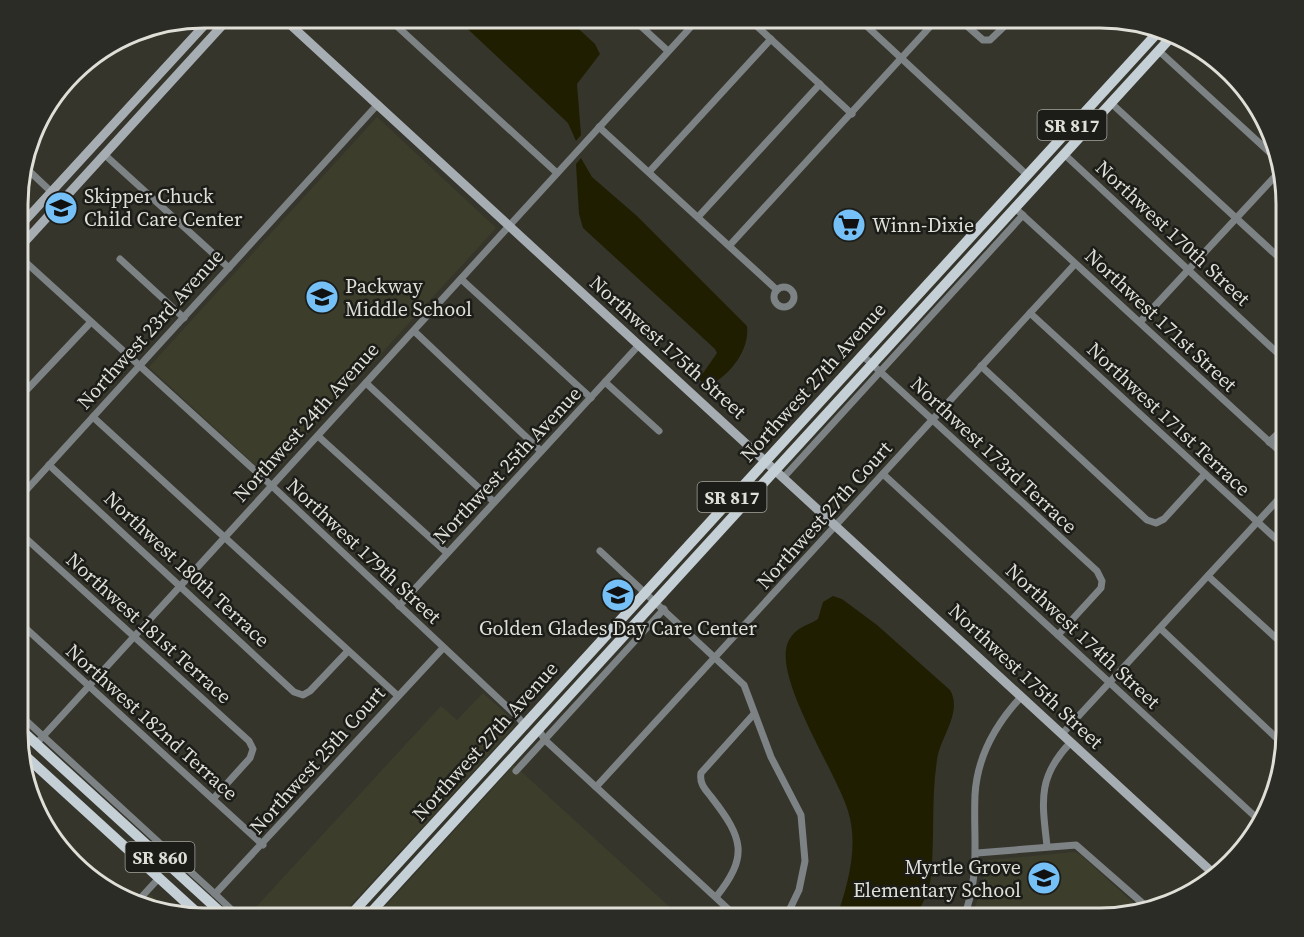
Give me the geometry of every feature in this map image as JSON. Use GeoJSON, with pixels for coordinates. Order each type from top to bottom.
{"type":"FeatureCollection","features":[{"type":"Feature","properties":{"kind":"main road","name":"Northwest 27th Avenue"},"geometry":{"type":"LineString","coordinates":[[357,908],[1153,37]]}},
{"type":"Feature","properties":{"kind":"main road","name":"Northwest 27th Avenue"},"geometry":{"type":"LineString","coordinates":[[376,908],[655,601],[780,473],[876,368],[954,274],[1020,208],[1064,154],[1167,42]]}},
{"type":"Feature","properties":{"kind":"main road"},"geometry":{"type":"LineString","coordinates":[[1111,103],[1110,95],[1117,76]]}},
{"type":"Feature","properties":{"kind":"main road"},"geometry":{"type":"LineString","coordinates":[[1094,122],[1101,103],[1098,97]]}},
{"type":"Feature","properties":{"kind":"main road"},"geometry":{"type":"LineString","coordinates":[[1020,208],[1027,184],[1027,175]]}},
{"type":"Feature","properties":{"kind":"main road"},"geometry":{"type":"LineString","coordinates":[[944,265],[954,274]]}},
{"type":"Feature","properties":{"kind":"main road"},"geometry":{"type":"LineString","coordinates":[[538,729],[535,723],[541,706]]}},
{"type":"Feature","properties":{"kind":"main road"},"geometry":{"type":"LineString","coordinates":[[520,750],[526,732],[524,725]]}},
{"type":"Feature","properties":{"kind":"main road","name":"SR 860"},"geometry":{"type":"LineString","coordinates":[[29,734],[39,740],[53,760],[216,908]]}},
{"type":"Feature","properties":{"kind":"main road"},"geometry":{"type":"LineString","coordinates":[[29,742],[39,740]]}},
{"type":"Feature","properties":{"kind":"main road"},"geometry":{"type":"LineString","coordinates":[[30,754],[37,754],[53,760]]}},
{"type":"Feature","properties":{"kind":"main road","name":"SR 860"},"geometry":{"type":"LineString","coordinates":[[32,764],[192,908]]}},
{"type":"Feature","properties":{"kind":"main road"},"geometry":{"type":"LineString","coordinates":[[426,832],[436,841]]}},
{"type":"Feature","properties":{"kind":"main road"},"geometry":{"type":"LineString","coordinates":[[199,892],[215,894]]}},
{"type":"Feature","properties":{"kind":"street"},"geometry":{"type":"LineString","coordinates":[[28,217],[202,28]]}},
{"type":"Feature","properties":{"kind":"street"},"geometry":{"type":"LineString","coordinates":[[28,238],[220,28]]}},
{"type":"Feature","properties":{"kind":"street","name":"Northwest 175th Street"},"geometry":{"type":"LineString","coordinates":[[294,28],[1209,870]]}},
{"type":"Feature","properties":{"kind":"street"},"geometry":{"type":"LineString","coordinates":[[399,28],[557,173]]}},
{"type":"Feature","properties":{"kind":"street"},"geometry":{"type":"LineString","coordinates":[[643,28],[668,51]]}},
{"type":"Feature","properties":{"kind":"street","name":"Northwest 24th Avenue"},"geometry":{"type":"LineString","coordinates":[[39,740],[689,29]]}},
{"type":"Feature","properties":{"kind":"street"},"geometry":{"type":"LineString","coordinates":[[760,29],[852,114]]}},
{"type":"Feature","properties":{"kind":"street"},"geometry":{"type":"LineString","coordinates":[[870,29],[1027,175]]}},
{"type":"Feature","properties":{"kind":"street"},"geometry":{"type":"LineString","coordinates":[[730,245],[928,29]]}},
{"type":"Feature","properties":{"kind":"street"},"geometry":{"type":"LineString","coordinates":[[970,29],[983,40],[997,36],[1003,29]]}},
{"type":"Feature","properties":{"kind":"street"},"geometry":{"type":"LineString","coordinates":[[649,172],[771,39]]}},
{"type":"Feature","properties":{"kind":"street"},"geometry":{"type":"LineString","coordinates":[[1159,51],[1267,151]]}},
{"type":"Feature","properties":{"kind":"street"},"geometry":{"type":"LineString","coordinates":[[698,217],[820,84]]}},
{"type":"Feature","properties":{"kind":"street"},"geometry":{"type":"LineString","coordinates":[[1111,103],[1275,254]]}},
{"type":"Feature","properties":{"kind":"street","name":"Northwest 23rd Avenue"},"geometry":{"type":"LineString","coordinates":[[29,488],[378,104]]}},
{"type":"Feature","properties":{"kind":"street"},"geometry":{"type":"LineString","coordinates":[[600,127],[777,290]]}},
{"type":"Feature","properties":{"kind":"street","name":"Northwest 170th Street"},"geometry":{"type":"LineString","coordinates":[[1064,154],[1275,351]]}},
{"type":"Feature","properties":{"kind":"street"},"geometry":{"type":"LineString","coordinates":[[105,155],[229,268]]}},
{"type":"Feature","properties":{"kind":"street"},"geometry":{"type":"LineString","coordinates":[[32,173],[62,202]]}},
{"type":"Feature","properties":{"kind":"street"},"geometry":{"type":"LineString","coordinates":[[1140,322],[1273,179]]}},
{"type":"Feature","properties":{"kind":"street"},"geometry":{"type":"LineString","coordinates":[[876,368],[1020,208]]}},
{"type":"Feature","properties":{"kind":"street","name":"Northwest 171st Street"},"geometry":{"type":"LineString","coordinates":[[1020,208],[1075,264],[1275,447]]}},
{"type":"Feature","properties":{"kind":"street"},"geometry":{"type":"LineString","coordinates":[[120,259],[184,318]]}},
{"type":"Feature","properties":{"kind":"street","name":"Northwest 27th Court"},"geometry":{"type":"LineString","coordinates":[[596,787],[1075,264]]}},
{"type":"Feature","properties":{"kind":"street","name":"Northwest 179th Street"},"geometry":{"type":"LineString","coordinates":[[28,265],[139,368],[272,486],[524,725]]}},
{"type":"Feature","properties":{"kind":"street"},"geometry":{"type":"LineString","coordinates":[[461,279],[591,398]]}},
{"type":"Feature","properties":{"kind":"street","name":"Northwest 171st Terrace"},"geometry":{"type":"LineString","coordinates":[[1030,313],[1275,538]]}},
{"type":"Feature","properties":{"kind":"street"},"geometry":{"type":"LineString","coordinates":[[28,389],[90,323]]}},
{"type":"Feature","properties":{"kind":"street"},"geometry":{"type":"LineString","coordinates":[[414,331],[541,451]]}},
{"type":"Feature","properties":{"kind":"street","name":"Northwest 25th Avenue"},"geometry":{"type":"LineString","coordinates":[[399,606],[639,345]]}},
{"type":"Feature","properties":{"kind":"street","name":"Northwest 173rd Terrace"},"geometry":{"type":"LineString","coordinates":[[862,355],[1096,571],[1102,580],[1096,594],[1058,635]]}},
{"type":"Feature","properties":{"kind":"street"},"geometry":{"type":"LineString","coordinates":[[981,366],[1147,520],[1156,523],[1164,519],[1205,474]]}},
{"type":"Feature","properties":{"kind":"street"},"geometry":{"type":"LineString","coordinates":[[605,382],[659,431]]}},
{"type":"Feature","properties":{"kind":"street"},"geometry":{"type":"LineString","coordinates":[[366,383],[494,502]]}},
{"type":"Feature","properties":{"kind":"street"},"geometry":{"type":"LineString","coordinates":[[93,417],[397,695]]}},
{"type":"Feature","properties":{"kind":"street"},"geometry":{"type":"LineString","coordinates":[[318,436],[447,554]]}},
{"type":"Feature","properties":{"kind":"street"},"geometry":{"type":"LineString","coordinates":[[1269,442],[1275,436]]}},
{"type":"Feature","properties":{"kind":"street","name":"Northwest 180th Terrace"},"geometry":{"type":"LineString","coordinates":[[49,465],[294,692],[303,695],[310,691],[348,651]]}},
{"type":"Feature","properties":{"kind":"street","name":"Northwest 174th Street"},"geometry":{"type":"LineString","coordinates":[[883,474],[1254,816]]}},
{"type":"Feature","properties":{"kind":"street"},"geometry":{"type":"LineString","coordinates":[[1062,734],[1275,503]]}},
{"type":"Feature","properties":{"kind":"street","name":"Northwest 181st Terrace"},"geometry":{"type":"LineString","coordinates":[[29,540],[249,741],[253,749],[250,758],[213,799]]}},
{"type":"Feature","properties":{"kind":"street"},"geometry":{"type":"LineString","coordinates":[[600,550],[744,685],[753,715],[771,757],[801,815],[805,861],[799,890],[790,908]]}},
{"type":"Feature","properties":{"kind":"street"},"geometry":{"type":"LineString","coordinates":[[1208,576],[1275,637]]}},
{"type":"Feature","properties":{"kind":"street"},"geometry":{"type":"LineString","coordinates":[[516,771],[664,609]]}},
{"type":"Feature","properties":{"kind":"street"},"geometry":{"type":"LineString","coordinates":[[1161,629],[1275,737]]}},
{"type":"Feature","properties":{"kind":"street","name":"Northwest 182nd Terrace"},"geometry":{"type":"LineString","coordinates":[[29,632],[87,688],[262,845]]}},
{"type":"Feature","properties":{"kind":"street","name":"Northwest 25th Court"},"geometry":{"type":"LineString","coordinates":[[215,894],[443,648]]}},
{"type":"Feature","properties":{"kind":"street"},"geometry":{"type":"LineString","coordinates":[[966,908],[973,886],[977,853],[975,795],[979,770],[995,730],[1022,697]]}},
{"type":"Feature","properties":{"kind":"street"},"geometry":{"type":"LineString","coordinates":[[716,897],[730,879],[740,852],[733,828],[702,786],[701,773],[753,715]]}},
{"type":"Feature","properties":{"kind":"street"},"geometry":{"type":"LineString","coordinates":[[29,727],[39,740],[215,894],[227,908]]}},
{"type":"Feature","properties":{"kind":"street"},"geometry":{"type":"LineString","coordinates":[[538,729],[544,740],[728,908]]}},
{"type":"Feature","properties":{"kind":"street"},"geometry":{"type":"LineString","coordinates":[[1047,846],[1043,811],[1044,784],[1051,766],[1071,742]]}},
{"type":"Feature","properties":{"kind":"street"},"geometry":{"type":"LineString","coordinates":[[977,853],[1076,845],[1142,903]]}},
{"type":"Feature","properties":{"kind":"street"},"geometry":{"type":"LineString","coordinates":[[142,896],[159,878]]}},
{"type":"Feature","properties":{"kind":"shaded area"},"geometry":{"type":"Polygon","coordinates":[[[467,28],[578,28],[595,44],[600,54],[577,84],[581,135],[576,141],[568,123],[467,28]]]}},
{"type":"Feature","properties":{"kind":"shaded area","name":"Packway Middle School"},"geometry":{"type":"Polygon","coordinates":[[[377,117],[496,228],[268,477],[149,367],[377,117]]]}},
{"type":"Feature","properties":{"kind":"shaded area"},"geometry":{"type":"Polygon","coordinates":[[[581,158],[592,177],[637,216],[747,326],[745,345],[741,354],[730,370],[714,383],[706,387],[699,379],[717,353],[715,349],[583,228],[579,214],[576,164],[581,158]]]}},
{"type":"Feature","properties":{"kind":"shaded area"},"geometry":{"type":"Polygon","coordinates":[[[833,596],[842,599],[877,625],[950,690],[953,698],[952,716],[937,760],[930,882],[920,908],[839,908],[851,865],[851,824],[842,794],[796,699],[786,656],[789,640],[798,629],[818,619],[823,602],[833,596]]]}},
{"type":"Feature","properties":{"kind":"shaded area"},"geometry":{"type":"Polygon","coordinates":[[[483,693],[512,719],[513,728],[348,908],[255,908],[441,706],[457,720],[483,693]]]}},
{"type":"Feature","properties":{"kind":"shaded area"},"geometry":{"type":"Polygon","coordinates":[[[514,765],[671,908],[384,908],[514,765]]]}},
{"type":"Feature","properties":{"kind":"shaded area","name":"Myrtle Grove Elementary School"},"geometry":{"type":"Polygon","coordinates":[[[1075,852],[1135,905],[1100,908],[975,908],[988,860],[1075,852]]]}},
{"type":"Feature","properties":{"kind":"shaded area"},"geometry":{"type":"Polygon","coordinates":[[[149,893],[159,902],[148,899],[145,898],[149,893]]]}},
{"type":"Feature","properties":{"kind":"place","name":"Skipper Chuck Child Care Center"},"geometry":{"type":"Point","coordinates":[61,208]}},
{"type":"Feature","properties":{"kind":"place","name":"Winn-Dixie"},"geometry":{"type":"Point","coordinates":[849,225]}},
{"type":"Feature","properties":{"kind":"place","name":"Packway Middle School"},"geometry":{"type":"Point","coordinates":[322,297]}},
{"type":"Feature","properties":{"kind":"place","name":"Golden Glades Day Care Center"},"geometry":{"type":"Point","coordinates":[618,595]}},
{"type":"Feature","properties":{"kind":"place","name":"Myrtle Grove Elementary School"},"geometry":{"type":"Point","coordinates":[1044,878]}}]}
